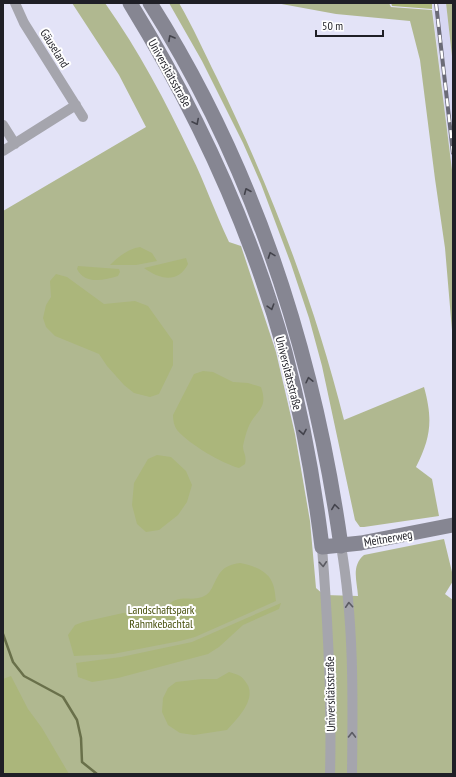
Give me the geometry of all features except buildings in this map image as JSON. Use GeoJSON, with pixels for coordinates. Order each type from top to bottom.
{"type":"FeatureCollection","features":[{"type":"Feature","properties":{"kind":"street","name":"Gäuseland"},"geometry":{"type":"LineString","coordinates":[[15,3],[24,23],[83,117]]}},
{"type":"Feature","properties":{"kind":"street","name":"Universitätsstraße"},"geometry":{"type":"LineString","coordinates":[[130,3],[165,61],[206,142],[232,199],[259,270],[283,346],[300,413],[322,548],[330,697],[330,774]]}},
{"type":"Feature","properties":{"kind":"street","name":"Universitätsstraße"},"geometry":{"type":"LineString","coordinates":[[150,3],[190,72],[230,152],[262,227],[300,342],[321,429],[347,581],[352,653],[352,774]]}},
{"type":"Feature","properties":{"kind":"street"},"geometry":{"type":"LineString","coordinates":[[3,151],[76,105]]}},
{"type":"Feature","properties":{"kind":"street"},"geometry":{"type":"LineString","coordinates":[[3,125],[15,144]]}},
{"type":"Feature","properties":{"kind":"street","name":"Meitnerweg"},"geometry":{"type":"LineString","coordinates":[[322,548],[368,542],[453,525]]}},
{"type":"Feature","properties":{"kind":"shaded area"},"geometry":{"type":"Polygon","coordinates":[[[432,3],[446,3],[453,66],[453,176],[432,3]]]}},
{"type":"Feature","properties":{"kind":"green space","name":"Landschaftspark Rahmkebachtal"},"geometry":{"type":"Polygon","coordinates":[[[72,3],[105,3],[141,58],[162,96],[182,135],[229,242],[241,246],[276,352],[295,434],[310,521],[316,588],[324,595],[358,596],[356,569],[357,564],[364,555],[444,539],[453,581],[445,594],[453,600],[453,774],[3,774],[3,211],[146,127],[119,75],[72,3]]]}},
{"type":"Feature","properties":{"kind":"green space"},"geometry":{"type":"Polygon","coordinates":[[[169,3],[179,3],[194,30],[255,159],[305,288],[344,420],[424,387],[429,409],[429,428],[425,446],[416,467],[432,479],[439,516],[364,527],[360,527],[355,520],[322,366],[309,318],[291,264],[261,184],[243,143],[202,61],[169,3]]]}},
{"type":"Feature","properties":{"kind":"green space"},"geometry":{"type":"Polygon","coordinates":[[[276,3],[389,3],[391,7],[432,10],[453,178],[453,342],[445,248],[420,60],[410,21],[336,14],[276,3]]]}},
{"type":"Feature","properties":{"kind":"green space"},"geometry":{"type":"Polygon","coordinates":[[[391,3],[432,3],[432,9],[392,6],[391,3]]]}},
{"type":"Feature","properties":{"kind":"green space"},"geometry":{"type":"Polygon","coordinates":[[[446,3],[453,3],[453,65],[446,3]]]}},
{"type":"Feature","properties":{"kind":"green space"},"geometry":{"type":"Polygon","coordinates":[[[140,247],[152,253],[157,261],[136,265],[110,265],[124,253],[140,247]]]}},
{"type":"Feature","properties":{"kind":"green space"},"geometry":{"type":"Polygon","coordinates":[[[186,258],[188,264],[179,275],[174,277],[162,277],[144,268],[186,258]]]}},
{"type":"Feature","properties":{"kind":"green space"},"geometry":{"type":"Polygon","coordinates":[[[78,266],[119,269],[120,272],[118,276],[113,278],[95,280],[80,274],[77,269],[78,266]]]}},
{"type":"Feature","properties":{"kind":"green space"},"geometry":{"type":"Polygon","coordinates":[[[56,274],[67,277],[104,304],[135,301],[148,306],[173,341],[173,365],[159,394],[150,397],[134,393],[124,385],[107,366],[99,354],[55,336],[46,327],[43,318],[46,305],[51,297],[50,281],[56,274]]]}},
{"type":"Feature","properties":{"kind":"green space"},"geometry":{"type":"Polygon","coordinates":[[[203,371],[213,372],[233,382],[248,383],[261,387],[263,395],[262,405],[247,430],[243,446],[246,458],[245,464],[239,468],[223,462],[197,447],[182,435],[174,425],[173,415],[194,374],[203,371]]]}},
{"type":"Feature","properties":{"kind":"green space"},"geometry":{"type":"Polygon","coordinates":[[[157,455],[171,457],[186,471],[192,485],[187,502],[178,515],[159,530],[146,532],[137,524],[132,505],[134,483],[148,459],[157,455]]]}},
{"type":"Feature","properties":{"kind":"green space"},"geometry":{"type":"Polygon","coordinates":[[[240,563],[263,571],[270,578],[273,584],[276,601],[195,637],[113,654],[74,656],[68,635],[75,625],[123,613],[151,612],[165,609],[175,600],[201,597],[209,592],[219,574],[225,568],[240,563]]]}},
{"type":"Feature","properties":{"kind":"green space"},"geometry":{"type":"Polygon","coordinates":[[[281,603],[279,609],[243,625],[219,647],[208,654],[118,678],[92,682],[78,677],[76,663],[121,657],[192,642],[281,603]]]}},
{"type":"Feature","properties":{"kind":"green space"},"geometry":{"type":"Polygon","coordinates":[[[229,672],[242,677],[249,687],[250,694],[245,707],[227,730],[194,735],[180,733],[168,725],[162,712],[163,698],[168,688],[176,682],[217,679],[229,672]]]}},
{"type":"Feature","properties":{"kind":"green space"},"geometry":{"type":"Polygon","coordinates":[[[11,676],[28,709],[42,728],[69,774],[3,774],[3,679],[11,676]]]}},
{"type":"Feature","properties":{"kind":"waterway"},"geometry":{"type":"LineString","coordinates":[[3,634],[13,662],[24,676],[63,697],[77,720],[81,738],[82,762],[97,774]]}},
{"type":"Feature","properties":{"kind":"railway"},"geometry":{"type":"LineString","coordinates":[[436,3],[453,153]]}}]}
